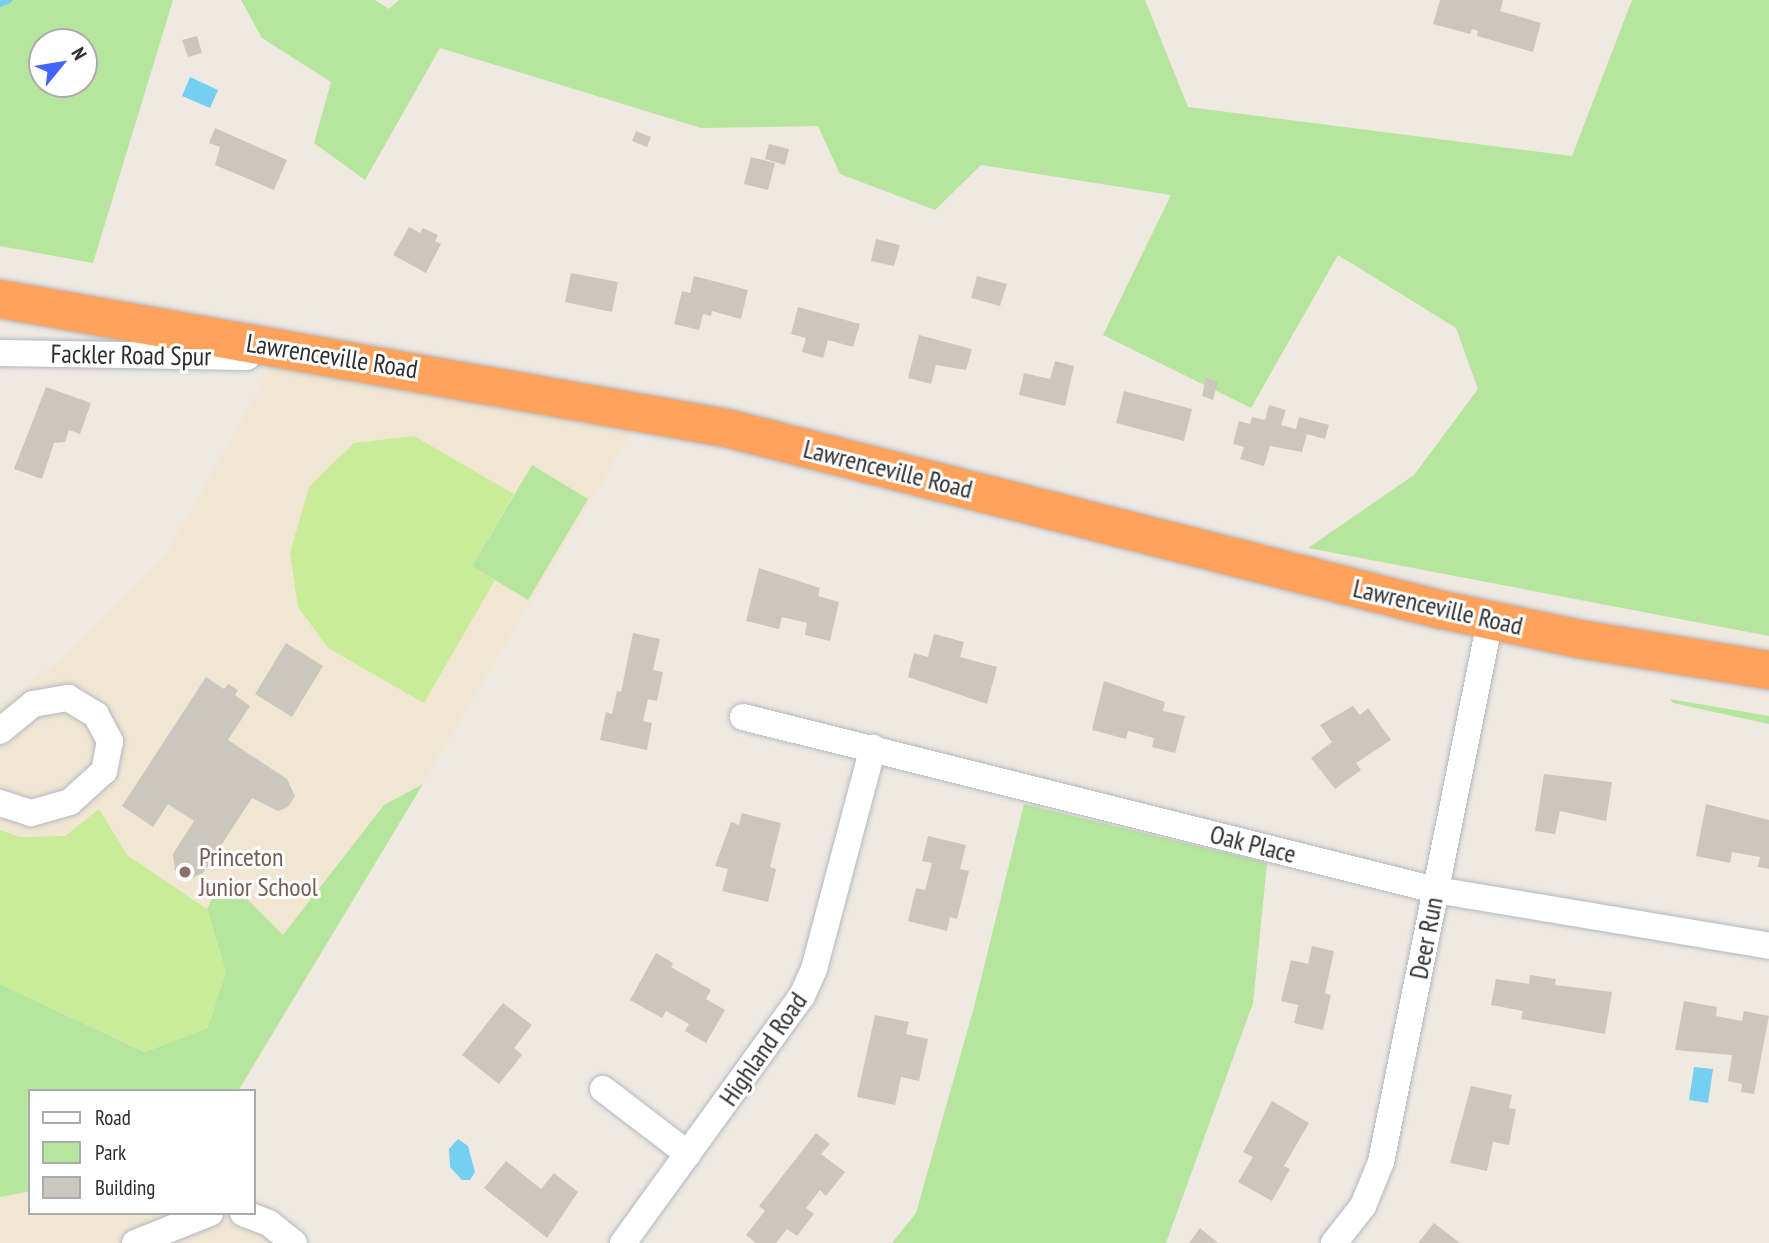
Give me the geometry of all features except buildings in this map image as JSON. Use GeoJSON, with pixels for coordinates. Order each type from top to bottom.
{"type":"FeatureCollection","features":[{"type":"Feature","properties":{"kind":"highway","name":"Lawrenceville Road"},"geometry":{"type":"LineString","coordinates":[[0,299],[346,358],[726,428],[1490,621],[1769,670]]}},
{"type":"Feature","properties":{"kind":"street","name":"Fackler Road Spur"},"geometry":{"type":"LineString","coordinates":[[0,353],[346,358]]}},
{"type":"Feature","properties":{"kind":"street","name":"Deer Run"},"geometry":{"type":"LineString","coordinates":[[1334,1243],[1363,1206],[1376,1181],[1490,621]]}},
{"type":"Feature","properties":{"kind":"street"},"geometry":{"type":"LineString","coordinates":[[0,731],[33,704],[68,698],[96,715],[110,741],[104,771],[70,802],[31,813],[0,803]]}},
{"type":"Feature","properties":{"kind":"street","name":"Oak Place"},"geometry":{"type":"LineString","coordinates":[[743,718],[873,748],[1436,890],[1769,946]]}},
{"type":"Feature","properties":{"kind":"street","name":"Highland Road"},"geometry":{"type":"LineString","coordinates":[[622,1243],[802,996],[814,969],[873,748]]}},
{"type":"Feature","properties":{"kind":"street"},"geometry":{"type":"LineString","coordinates":[[603,1089],[688,1154]]}},
{"type":"Feature","properties":{"kind":"street"},"geometry":{"type":"LineString","coordinates":[[135,1243],[205,1215]]}},
{"type":"Feature","properties":{"kind":"street"},"geometry":{"type":"LineString","coordinates":[[248,1215],[269,1223],[294,1243]]}},
{"type":"Feature","properties":{"kind":"shaded area","name":"Princeton Junior School"},"geometry":{"type":"Polygon","coordinates":[[[271,368],[639,420],[239,1089],[28,1089],[28,1215],[256,1215],[256,1202],[306,1243],[0,1243],[0,705],[65,656],[166,555],[271,368]]]}},
{"type":"Feature","properties":{"kind":"green space"},"geometry":{"type":"Polygon","coordinates":[[[0,0],[173,0],[93,263],[0,246],[0,0]]]}},
{"type":"Feature","properties":{"kind":"green space"},"geometry":{"type":"Polygon","coordinates":[[[241,0],[375,0],[389,9],[399,0],[1145,0],[1188,107],[1572,156],[1632,0],[1769,0],[1769,636],[1308,548],[1414,475],[1478,389],[1456,328],[1338,255],[1251,408],[1103,335],[1171,195],[981,165],[935,210],[840,174],[818,126],[701,128],[440,48],[365,180],[314,143],[331,82],[262,38],[241,0]]]}},
{"type":"Feature","properties":{"kind":"green space"},"geometry":{"type":"Polygon","coordinates":[[[414,436],[514,494],[472,566],[495,580],[424,703],[328,648],[298,607],[290,553],[309,487],[354,443],[414,436]]]}},
{"type":"Feature","properties":{"kind":"green space"},"geometry":{"type":"Polygon","coordinates":[[[532,465],[588,499],[528,600],[472,566],[532,465]]]}},
{"type":"Feature","properties":{"kind":"green space"},"geometry":{"type":"Polygon","coordinates":[[[1670,699],[1769,716],[1769,724],[1673,703],[1670,699]]]}},
{"type":"Feature","properties":{"kind":"green space"},"geometry":{"type":"Polygon","coordinates":[[[423,784],[239,1089],[28,1089],[28,1191],[0,1197],[0,984],[145,1052],[226,973],[207,909],[217,888],[239,891],[283,935],[384,805],[423,784]]]}},
{"type":"Feature","properties":{"kind":"green space"},"geometry":{"type":"Polygon","coordinates":[[[1024,804],[1267,863],[1253,1003],[1166,1243],[892,1243],[916,1213],[974,1007],[1024,804]]]}},
{"type":"Feature","properties":{"kind":"green space"},"geometry":{"type":"Polygon","coordinates":[[[99,809],[127,855],[207,909],[226,973],[208,1028],[146,1052],[0,984],[0,830],[20,837],[65,836],[99,809]]]}},
{"type":"Feature","properties":{"kind":"water"},"geometry":{"type":"Polygon","coordinates":[[[190,77],[218,90],[210,108],[182,96],[190,77]]]}},
{"type":"Feature","properties":{"kind":"water"},"geometry":{"type":"Polygon","coordinates":[[[1694,1067],[1713,1069],[1708,1103],[1689,1100],[1694,1067]]]}},
{"type":"Feature","properties":{"kind":"water"},"geometry":{"type":"Polygon","coordinates":[[[458,1139],[468,1146],[475,1172],[470,1180],[462,1180],[450,1167],[449,1149],[458,1139]]]}},
{"type":"Feature","properties":{"kind":"waterway"},"geometry":{"type":"LineString","coordinates":[[0,4],[9,0]]}},
{"type":"Feature","properties":{"kind":"place","name":"Princeton Junior School"},"geometry":{"type":"Point","coordinates":[185,872]}}]}
